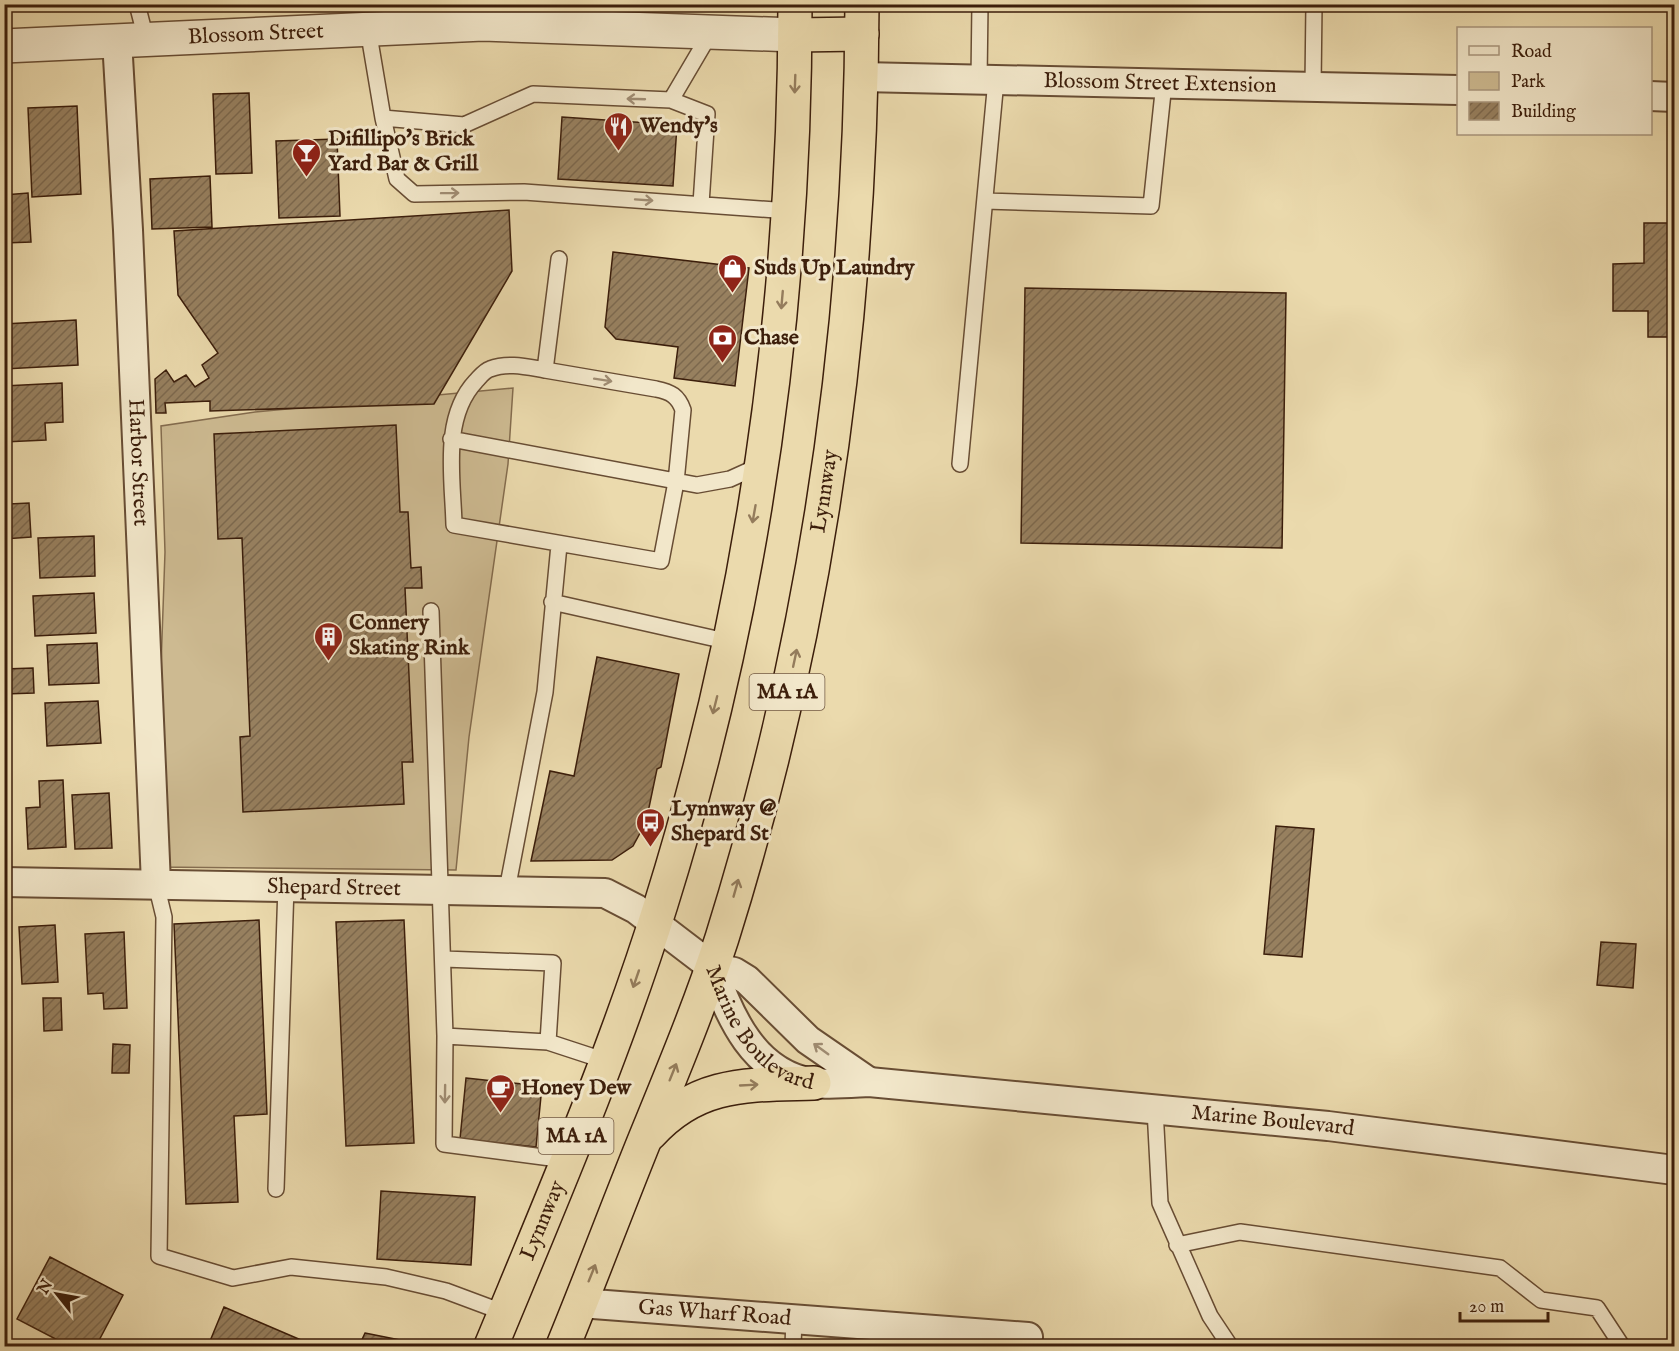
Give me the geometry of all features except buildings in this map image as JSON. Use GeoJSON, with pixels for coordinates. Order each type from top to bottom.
{"type":"FeatureCollection","features":[{"type":"Feature","properties":{"kind":"highway"},"geometry":{"type":"LineString","coordinates":[[795,20],[862,19]]}},
{"type":"Feature","properties":{"kind":"highway","name":"Lynnway"},"geometry":{"type":"LineString","coordinates":[[563,1347],[687,1039],[712,967],[738,883],[789,687],[822,516],[850,299],[858,198],[862,19]]}},
{"type":"Feature","properties":{"kind":"highway","name":"Lynnway"},"geometry":{"type":"LineString","coordinates":[[491,1347],[606,1061],[655,923],[701,762],[730,642],[762,464],[782,305],[789,211],[795,20]]}},
{"type":"Feature","properties":{"kind":"highway"},"geometry":{"type":"LineString","coordinates":[[645,1140],[673,1112],[712,1091],[744,1085],[814,1083]]}},
{"type":"Feature","properties":{"kind":"street","name":"Blossom Street"},"geometry":{"type":"LineString","coordinates":[[4,46],[368,29],[466,14],[711,32],[795,20]]}},
{"type":"Feature","properties":{"kind":"street","name":"Harbor Street"},"geometry":{"type":"LineString","coordinates":[[131,40],[128,230],[156,885]]}},
{"type":"Feature","properties":{"kind":"street","name":"Blossom Street Extension"},"geometry":{"type":"LineString","coordinates":[[862,77],[1457,90]]}},
{"type":"Feature","properties":{"kind":"street"},"geometry":{"type":"LineString","coordinates":[[1652,96],[1674,97]]}},
{"type":"Feature","properties":{"kind":"street","name":"Shepard Street"},"geometry":{"type":"LineString","coordinates":[[4,882],[605,893],[627,903],[655,923]]}},
{"type":"Feature","properties":{"kind":"street"},"geometry":{"type":"LineString","coordinates":[[655,923],[712,967]]}},
{"type":"Feature","properties":{"kind":"street","name":"Marine Boulevard"},"geometry":{"type":"LineString","coordinates":[[712,967],[734,972],[747,980],[808,1040],[869,1082]]}},
{"type":"Feature","properties":{"kind":"street","name":"Marine Boulevard"},"geometry":{"type":"LineString","coordinates":[[712,967],[727,1010],[747,1041],[785,1072],[814,1083],[869,1082],[1368,1130],[1674,1170]]}},
{"type":"Feature","properties":{"kind":"street","name":"Gas Wharf Road"},"geometry":{"type":"LineString","coordinates":[[580,1303],[794,1333],[1028,1342]]}},
{"type":"Feature","properties":{"kind":"lane"},"geometry":{"type":"LineString","coordinates":[[131,40],[137,4]]}},
{"type":"Feature","properties":{"kind":"lane"},"geometry":{"type":"LineString","coordinates":[[960,464],[985,201],[987,80],[980,4]]}},
{"type":"Feature","properties":{"kind":"lane"},"geometry":{"type":"LineString","coordinates":[[1314,4],[1314,86]]}},
{"type":"Feature","properties":{"kind":"lane"},"geometry":{"type":"LineString","coordinates":[[368,29],[383,118],[397,179],[414,194],[525,192],[789,211]]}},
{"type":"Feature","properties":{"kind":"lane"},"geometry":{"type":"LineString","coordinates":[[671,100],[711,32]]}},
{"type":"Feature","properties":{"kind":"lane"},"geometry":{"type":"LineString","coordinates":[[985,201],[1151,206],[1164,83]]}},
{"type":"Feature","properties":{"kind":"lane"},"geometry":{"type":"LineString","coordinates":[[383,118],[464,125],[533,94],[671,100],[707,114],[701,204]]}},
{"type":"Feature","properties":{"kind":"lane"},"geometry":{"type":"LineString","coordinates":[[545,370],[559,259]]}},
{"type":"Feature","properties":{"kind":"lane"},"geometry":{"type":"LineString","coordinates":[[519,366],[670,392],[679,399],[683,410],[676,482],[661,561],[454,525],[452,440],[459,411],[471,387],[487,370],[519,366]]}},
{"type":"Feature","properties":{"kind":"lane"},"geometry":{"type":"LineString","coordinates":[[452,440],[676,482],[714,484],[762,464]]}},
{"type":"Feature","properties":{"kind":"lane"},"geometry":{"type":"LineString","coordinates":[[507,890],[545,692],[559,544]]}},
{"type":"Feature","properties":{"kind":"lane"},"geometry":{"type":"LineString","coordinates":[[552,602],[730,642]]}},
{"type":"Feature","properties":{"kind":"lane"},"geometry":{"type":"LineString","coordinates":[[431,611],[444,958],[444,1144],[566,1160]]}},
{"type":"Feature","properties":{"kind":"lane"},"geometry":{"type":"LineString","coordinates":[[156,885],[164,918],[159,1256],[234,1278],[291,1267],[386,1277],[446,1291],[505,1312]]}},
{"type":"Feature","properties":{"kind":"lane"},"geometry":{"type":"LineString","coordinates":[[276,1190],[286,886]]}},
{"type":"Feature","properties":{"kind":"lane"},"geometry":{"type":"LineString","coordinates":[[444,958],[553,963],[548,1042]]}},
{"type":"Feature","properties":{"kind":"lane"},"geometry":{"type":"LineString","coordinates":[[445,1036],[548,1042],[606,1061]]}},
{"type":"Feature","properties":{"kind":"lane"},"geometry":{"type":"LineString","coordinates":[[1155,1109],[1160,1203],[1210,1316],[1230,1347]]}},
{"type":"Feature","properties":{"kind":"lane"},"geometry":{"type":"LineString","coordinates":[[1177,1245],[1240,1232],[1500,1268],[1541,1300],[1597,1308],[1622,1347]]}},
{"type":"Feature","properties":{"kind":"green space"},"geometry":{"type":"Polygon","coordinates":[[[513,388],[508,464],[469,737],[456,870],[154,867],[165,552],[161,426],[255,412],[513,388]]]}},
{"type":"Feature","properties":{"kind":"place","name":"Wendy's"},"geometry":{"type":"Point","coordinates":[619,152]}},
{"type":"Feature","properties":{"kind":"place","name":"Difillipo's Brick Yard Bar & Grill"},"geometry":{"type":"Point","coordinates":[307,178]}},
{"type":"Feature","properties":{"kind":"place","name":"Suds Up Laundry"},"geometry":{"type":"Point","coordinates":[733,294]}},
{"type":"Feature","properties":{"kind":"place","name":"Chase"},"geometry":{"type":"Point","coordinates":[723,364]}},
{"type":"Feature","properties":{"kind":"place","name":"Connery Skating Rink"},"geometry":{"type":"Point","coordinates":[328,662]}},
{"type":"Feature","properties":{"kind":"place","name":"Lynnway @ Shepard St"},"geometry":{"type":"Point","coordinates":[650,848]}},
{"type":"Feature","properties":{"kind":"place","name":"Honey Dew"},"geometry":{"type":"Point","coordinates":[500,1114]}}]}
